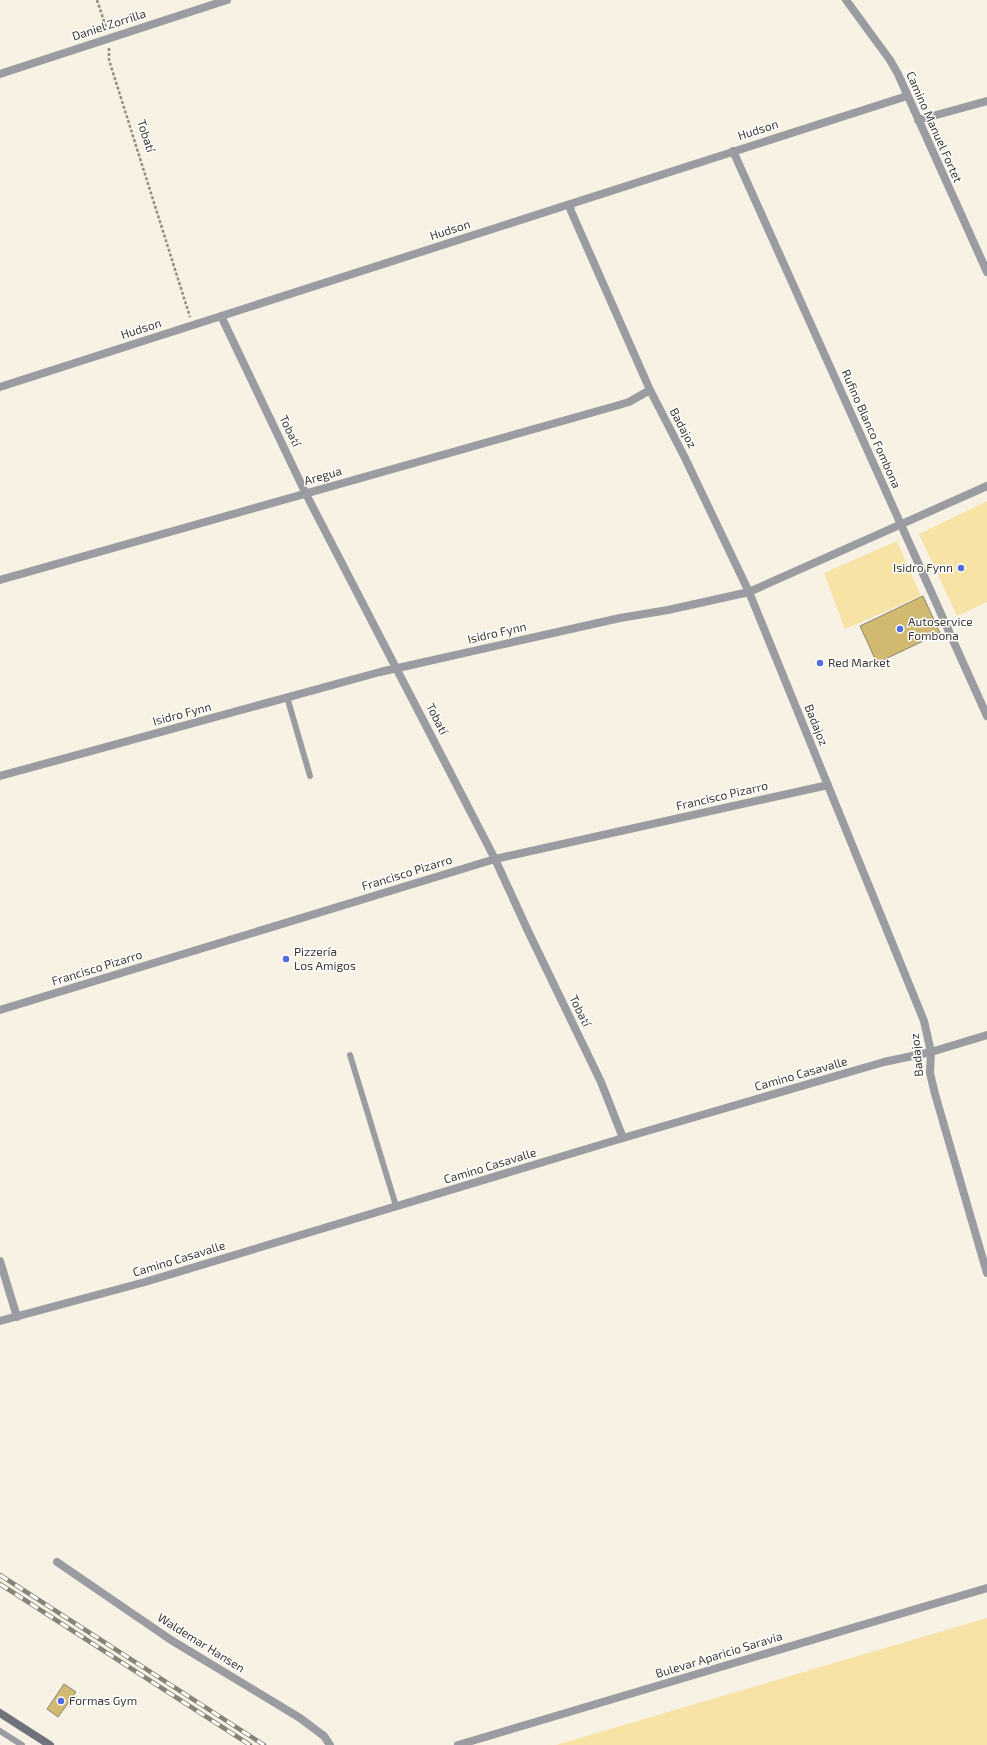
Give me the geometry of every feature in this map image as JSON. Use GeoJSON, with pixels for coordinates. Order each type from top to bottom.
{"type":"FeatureCollection","features":[{"type":"Feature","properties":{"kind":"main road"},"geometry":{"type":"LineString","coordinates":[[0,1713],[50,1745]]}},
{"type":"Feature","properties":{"kind":"street","name":"Daniel Zorrilla"},"geometry":{"type":"LineString","coordinates":[[0,74],[227,0]]}},
{"type":"Feature","properties":{"kind":"street","name":"Camino Manuel Fortet"},"geometry":{"type":"LineString","coordinates":[[846,0],[890,60],[987,272]]}},
{"type":"Feature","properties":{"kind":"street","name":"Hudson"},"geometry":{"type":"LineString","coordinates":[[0,387],[907,96]]}},
{"type":"Feature","properties":{"kind":"street"},"geometry":{"type":"LineString","coordinates":[[918,120],[987,101]]}},
{"type":"Feature","properties":{"kind":"street","name":"Rufino Blanco Fombona"},"geometry":{"type":"LineString","coordinates":[[733,151],[987,716]]}},
{"type":"Feature","properties":{"kind":"street","name":"Badajoz"},"geometry":{"type":"LineString","coordinates":[[570,205],[650,390],[686,458],[749,592],[924,1021],[930,1052],[930,1073],[933,1086],[987,1273]]}},
{"type":"Feature","properties":{"kind":"street","name":"Tobatí"},"geometry":{"type":"LineString","coordinates":[[221,316],[306,494],[495,859],[528,932],[601,1082],[623,1138]]}},
{"type":"Feature","properties":{"kind":"street","name":"Aregua"},"geometry":{"type":"LineString","coordinates":[[0,580],[612,407],[629,402],[650,390]]}},
{"type":"Feature","properties":{"kind":"street","name":"Isidro Fynn"},"geometry":{"type":"LineString","coordinates":[[0,776],[397,668],[620,618],[668,610],[749,592],[987,486]]}},
{"type":"Feature","properties":{"kind":"street","name":"Francisco Pizarro"},"geometry":{"type":"LineString","coordinates":[[0,1010],[495,859],[828,785]]}},
{"type":"Feature","properties":{"kind":"street","name":"Camino Casavalle"},"geometry":{"type":"LineString","coordinates":[[0,1321],[145,1282],[623,1138],[877,1064],[930,1052],[987,1035]]}},
{"type":"Feature","properties":{"kind":"street"},"geometry":{"type":"LineString","coordinates":[[0,1261],[17,1316]]}},
{"type":"Feature","properties":{"kind":"street","name":"Waldemar Hansen"},"geometry":{"type":"LineString","coordinates":[[57,1562],[171,1640],[310,1725],[324,1736],[330,1745]]}},
{"type":"Feature","properties":{"kind":"street","name":"Bulevar Aparicio Saravia"},"geometry":{"type":"LineString","coordinates":[[458,1745],[987,1588]]}},
{"type":"Feature","properties":{"kind":"lane"},"geometry":{"type":"LineString","coordinates":[[287,697],[310,776]]}},
{"type":"Feature","properties":{"kind":"lane"},"geometry":{"type":"LineString","coordinates":[[350,1055],[396,1206]]}},
{"type":"Feature","properties":{"kind":"lane"},"geometry":{"type":"LineString","coordinates":[[0,1731],[22,1745]]}},
{"type":"Feature","properties":{"kind":"path","name":"Tobatí"},"geometry":{"type":"LineString","coordinates":[[97,0],[110,37],[109,60],[193,325]]}},
{"type":"Feature","properties":{"kind":"shaded area","name":"Isidro Fynn"},"geometry":{"type":"Polygon","coordinates":[[[987,501],[987,602],[957,616],[919,534],[987,501]]]}},
{"type":"Feature","properties":{"kind":"shaded area"},"geometry":{"type":"Polygon","coordinates":[[[897,541],[921,596],[845,629],[824,573],[897,541]]]}},
{"type":"Feature","properties":{"kind":"shaded area"},"geometry":{"type":"Polygon","coordinates":[[[987,1618],[987,1745],[556,1745],[987,1618]]]}},
{"type":"Feature","properties":{"kind":"building","name":"Autoservice Fombona"},"geometry":{"type":"Polygon","coordinates":[[[923,596],[940,633],[877,663],[860,626],[923,596]]]}},
{"type":"Feature","properties":{"kind":"building","name":"Formas Gym"},"geometry":{"type":"Polygon","coordinates":[[[64,1684],[76,1692],[58,1717],[47,1709],[64,1684]]]}},
{"type":"Feature","properties":{"kind":"railway"},"geometry":{"type":"LineString","coordinates":[[0,1575],[264,1745]]}},
{"type":"Feature","properties":{"kind":"railway"},"geometry":{"type":"LineString","coordinates":[[0,1584],[250,1745]]}},
{"type":"Feature","properties":{"kind":"place","name":"Isidro Fynn"},"geometry":{"type":"Point","coordinates":[961,568]}},
{"type":"Feature","properties":{"kind":"place","name":"Autoservice Fombona"},"geometry":{"type":"Point","coordinates":[900,629]}},
{"type":"Feature","properties":{"kind":"place","name":"Red Market"},"geometry":{"type":"Point","coordinates":[820,663]}},
{"type":"Feature","properties":{"kind":"place","name":"Pizzería Los Amigos"},"geometry":{"type":"Point","coordinates":[286,959]}},
{"type":"Feature","properties":{"kind":"place","name":"Formas Gym"},"geometry":{"type":"Point","coordinates":[61,1701]}}]}
